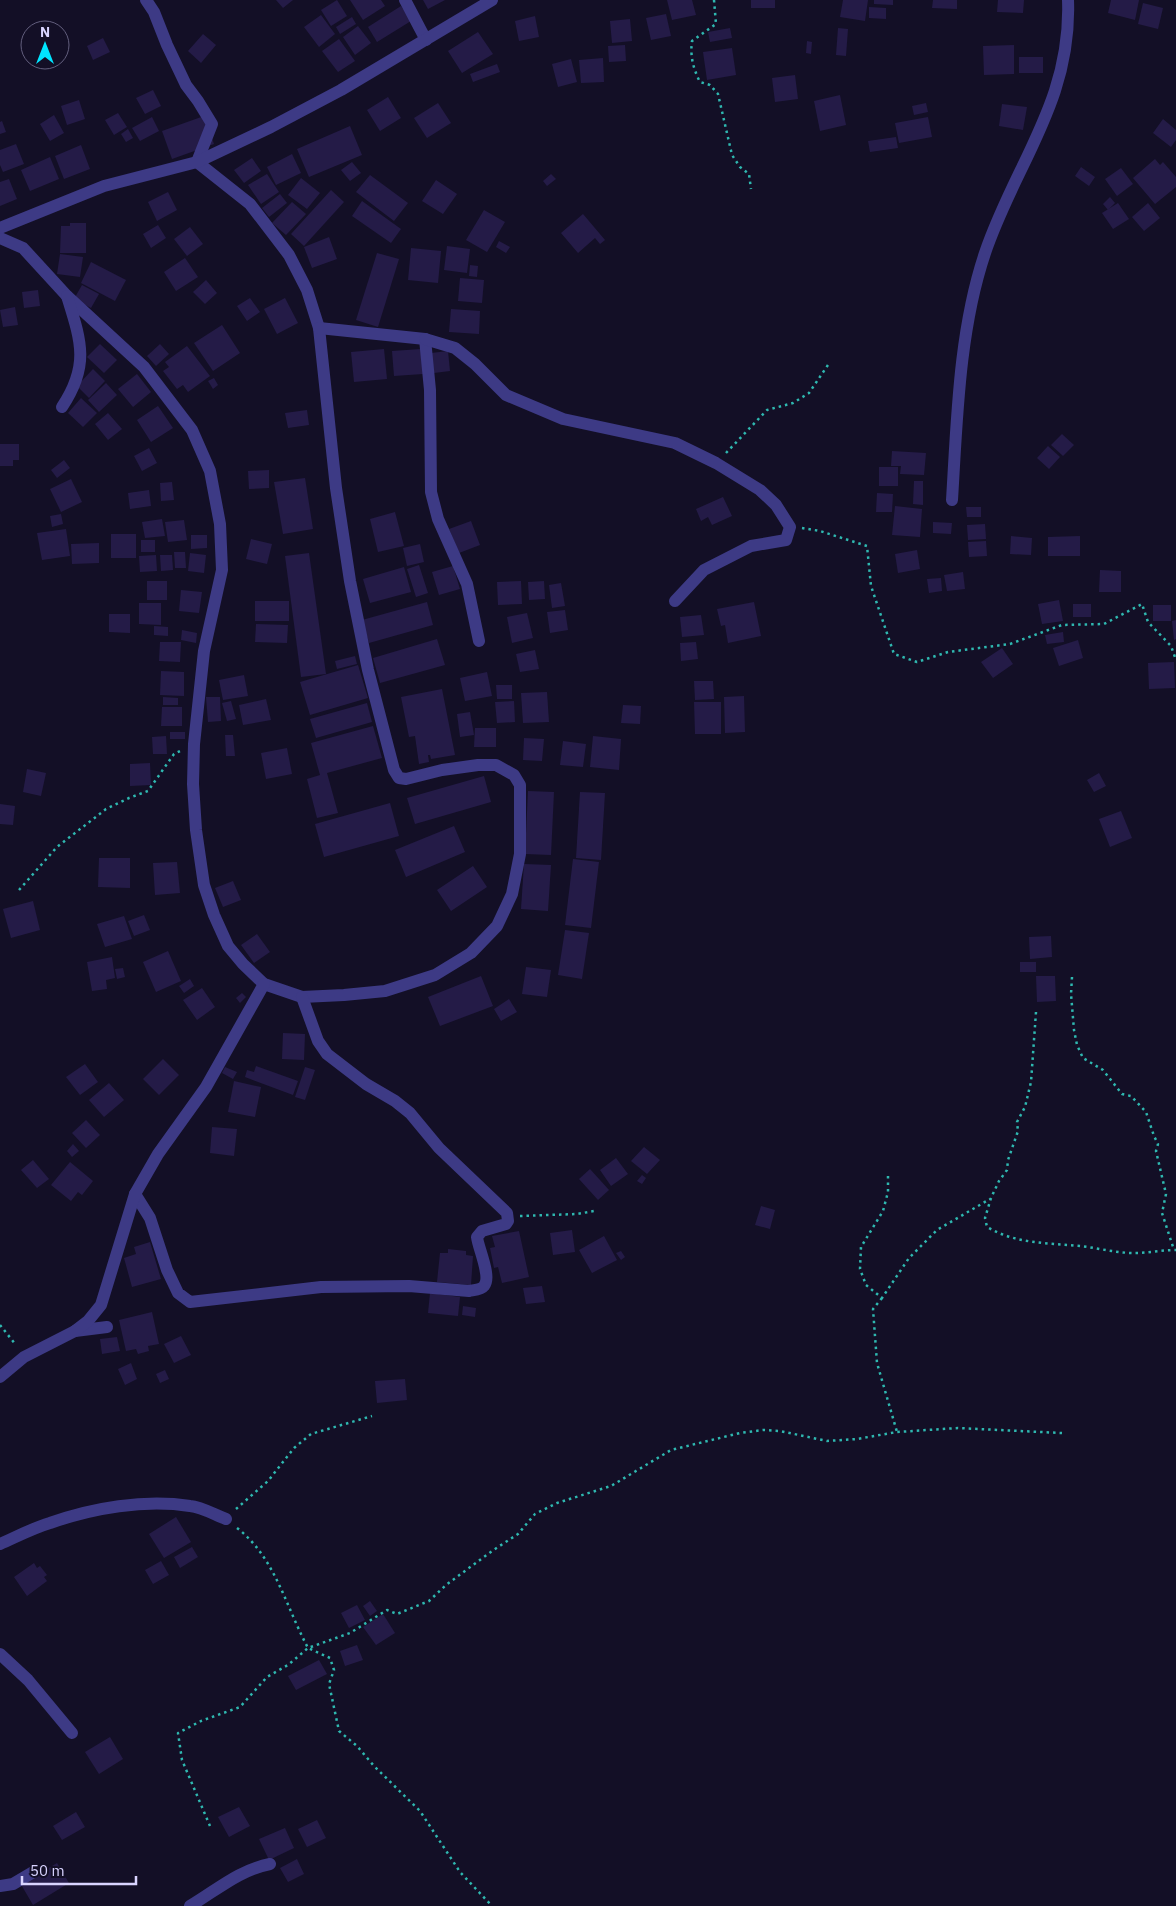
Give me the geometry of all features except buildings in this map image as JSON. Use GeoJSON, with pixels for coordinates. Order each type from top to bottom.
{"type":"FeatureCollection","features":[{"type":"Feature","properties":{"kind":"street"},"geometry":{"type":"LineString","coordinates":[[146,0],[154,12],[186,85],[212,124],[197,162]]}},
{"type":"Feature","properties":{"kind":"street"},"geometry":{"type":"LineString","coordinates":[[405,0],[426,40]]}},
{"type":"Feature","properties":{"kind":"street"},"geometry":{"type":"LineString","coordinates":[[0,228],[104,186],[197,162],[280,123],[426,40],[477,4],[492,0]]}},
{"type":"Feature","properties":{"kind":"street"},"geometry":{"type":"LineString","coordinates":[[952,500],[957,416],[973,296],[984,254],[995,225],[1051,105],[1066,45],[1068,0]]}},
{"type":"Feature","properties":{"kind":"street"},"geometry":{"type":"LineString","coordinates":[[0,238],[23,248],[67,296],[124,347],[156,382],[192,430],[210,471],[220,524],[222,570],[204,651],[194,744],[193,784],[196,830],[204,885],[214,915],[228,946],[264,984],[302,997],[384,991],[435,975],[471,953],[497,926],[512,894],[520,854],[520,785],[514,774],[496,765],[478,765],[442,770],[406,779],[399,778],[394,770],[368,670],[350,581],[336,488],[320,328],[307,290],[289,255],[250,204],[197,162]]}},
{"type":"Feature","properties":{"kind":"street"},"geometry":{"type":"LineString","coordinates":[[62,407],[73,391],[81,366],[78,330],[67,296]]}},
{"type":"Feature","properties":{"kind":"street"},"geometry":{"type":"LineString","coordinates":[[320,328],[425,339],[455,348],[475,364],[506,395],[562,419],[675,443],[716,463],[760,490],[776,505],[790,527],[786,540],[751,546],[704,570],[675,601]]}},
{"type":"Feature","properties":{"kind":"street"},"geometry":{"type":"LineString","coordinates":[[425,339],[430,390],[431,492],[438,518],[467,584],[480,641]]}},
{"type":"Feature","properties":{"kind":"street"},"geometry":{"type":"LineString","coordinates":[[0,1377],[24,1357],[76,1331],[88,1321],[101,1305],[135,1194],[158,1154],[206,1087],[264,984]]}},
{"type":"Feature","properties":{"kind":"street"},"geometry":{"type":"LineString","coordinates":[[135,1194],[150,1218],[167,1270],[178,1293],[190,1302],[321,1287],[409,1286],[469,1291],[478,1290],[484,1286],[487,1280],[478,1237],[482,1231],[506,1224],[507,1213],[439,1148],[410,1113],[395,1101],[366,1084],[327,1054],[318,1041],[302,997]]}},
{"type":"Feature","properties":{"kind":"street"},"geometry":{"type":"LineString","coordinates":[[76,1331],[107,1327]]}},
{"type":"Feature","properties":{"kind":"street"},"geometry":{"type":"LineString","coordinates":[[0,1544],[49,1523],[86,1513],[127,1506],[160,1504],[192,1506],[226,1519]]}},
{"type":"Feature","properties":{"kind":"street"},"geometry":{"type":"LineString","coordinates":[[0,1654],[28,1680],[72,1733]]}},
{"type":"Feature","properties":{"kind":"street"},"geometry":{"type":"LineString","coordinates":[[190,1906],[238,1875],[255,1867],[270,1864]]}},
{"type":"Feature","properties":{"kind":"street"},"geometry":{"type":"LineString","coordinates":[[0,1886],[13,1884],[35,1871]]}},
{"type":"Feature","properties":{"kind":"path"},"geometry":{"type":"LineString","coordinates":[[714,0],[716,24],[692,41],[691,52],[694,69],[700,82],[710,85],[718,94],[732,155],[740,167],[749,174],[751,190]]}},
{"type":"Feature","properties":{"kind":"path"},"geometry":{"type":"LineString","coordinates":[[716,463],[753,422],[767,410],[793,403],[808,393],[830,362]]}},
{"type":"Feature","properties":{"kind":"path"},"geometry":{"type":"LineString","coordinates":[[790,527],[820,531],[867,546],[871,586],[894,654],[917,662],[948,652],[1010,644],[1062,625],[1104,624],[1142,604],[1148,622],[1171,646],[1176,660]]}},
{"type":"Feature","properties":{"kind":"path"},"geometry":{"type":"LineString","coordinates":[[19,890],[57,846],[106,809],[129,798],[148,792],[174,754],[194,744]]}},
{"type":"Feature","properties":{"kind":"path"},"geometry":{"type":"LineString","coordinates":[[1036,1012],[1031,1082],[1025,1107],[1017,1122],[1018,1131],[1008,1160],[1007,1170],[991,1198],[985,1218],[987,1227],[1000,1235],[1028,1242],[1133,1253],[1175,1250],[1162,1213],[1166,1194],[1156,1151],[1158,1144],[1146,1112],[1131,1096],[1122,1094],[1103,1070],[1083,1058],[1077,1045],[1074,1030],[1071,994],[1072,977]]}},
{"type":"Feature","properties":{"kind":"path"},"geometry":{"type":"LineString","coordinates":[[882,1298],[866,1285],[860,1269],[861,1247],[884,1211],[888,1192],[888,1176]]}},
{"type":"Feature","properties":{"kind":"path"},"geometry":{"type":"LineString","coordinates":[[897,1432],[877,1363],[873,1309],[909,1258],[937,1230],[991,1198]]}},
{"type":"Feature","properties":{"kind":"path"},"geometry":{"type":"LineString","coordinates":[[508,1217],[578,1214],[594,1211]]}},
{"type":"Feature","properties":{"kind":"path"},"geometry":{"type":"LineString","coordinates":[[0,1325],[24,1357]]}},
{"type":"Feature","properties":{"kind":"path"},"geometry":{"type":"LineString","coordinates":[[372,1416],[311,1434],[294,1448],[268,1481],[244,1500],[226,1519],[251,1538],[274,1573],[308,1648],[330,1658],[334,1670],[329,1684],[339,1731],[358,1746],[374,1766],[420,1811],[460,1872],[492,1906]]}},
{"type":"Feature","properties":{"kind":"path"},"geometry":{"type":"LineString","coordinates":[[210,1826],[182,1760],[178,1733],[200,1721],[240,1707],[267,1677],[288,1665],[308,1648],[350,1632],[387,1610],[397,1614],[429,1601],[446,1585],[518,1534],[535,1514],[558,1503],[611,1486],[671,1450],[740,1433],[763,1430],[780,1431],[827,1442],[897,1432],[958,1428],[1062,1433]]}}]}
